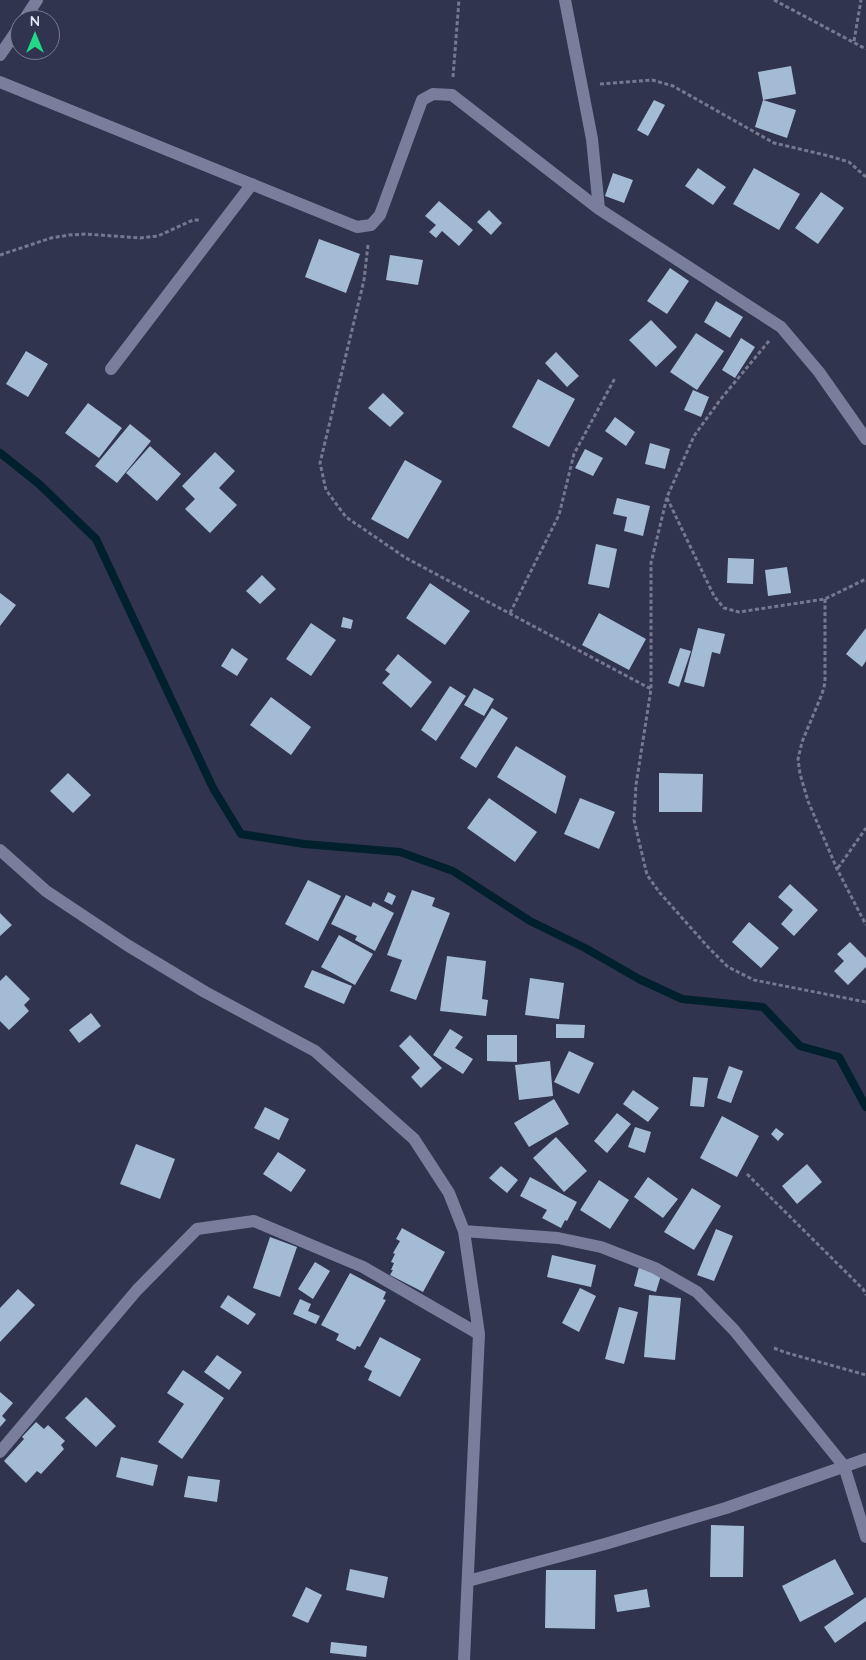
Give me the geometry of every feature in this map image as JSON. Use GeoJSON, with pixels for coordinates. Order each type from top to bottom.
{"type":"FeatureCollection","features":[{"type":"Feature","properties":{"kind":"street"},"geometry":{"type":"LineString","coordinates":[[565,0],[592,139],[600,208]]}},
{"type":"Feature","properties":{"kind":"street"},"geometry":{"type":"LineString","coordinates":[[0,55],[10,40]]}},
{"type":"Feature","properties":{"kind":"street"},"geometry":{"type":"LineString","coordinates":[[0,82],[357,227],[370,225],[380,215],[422,100],[433,94],[452,95],[600,208],[781,327],[819,372],[866,439]]}},
{"type":"Feature","properties":{"kind":"street"},"geometry":{"type":"LineString","coordinates":[[111,369],[252,184]]}},
{"type":"Feature","properties":{"kind":"street"},"geometry":{"type":"LineString","coordinates":[[0,850],[46,890],[127,946],[205,992],[315,1051],[414,1139],[449,1193],[464,1231],[479,1334],[464,1660]]}},
{"type":"Feature","properties":{"kind":"street"},"geometry":{"type":"LineString","coordinates":[[0,1452],[137,1290],[196,1229],[254,1221],[362,1268],[479,1334]]}},
{"type":"Feature","properties":{"kind":"street"},"geometry":{"type":"LineString","coordinates":[[464,1231],[558,1238],[601,1247],[655,1268],[698,1292],[734,1330],[844,1466],[866,1537]]}},
{"type":"Feature","properties":{"kind":"street"},"geometry":{"type":"LineString","coordinates":[[468,1581],[605,1544],[726,1508],[866,1459]]}},
{"type":"Feature","properties":{"kind":"path"},"geometry":{"type":"LineString","coordinates":[[452,95],[459,0]]}},
{"type":"Feature","properties":{"kind":"path"},"geometry":{"type":"LineString","coordinates":[[774,0],[866,49]]}},
{"type":"Feature","properties":{"kind":"path"},"geometry":{"type":"LineString","coordinates":[[854,42],[862,0]]}},
{"type":"Feature","properties":{"kind":"path"},"geometry":{"type":"LineString","coordinates":[[582,86],[634,80],[652,80],[672,86],[774,143],[849,162],[866,177]]}},
{"type":"Feature","properties":{"kind":"path"},"geometry":{"type":"LineString","coordinates":[[0,254],[51,238],[69,235],[86,234],[140,238],[158,236],[193,220],[226,218]]}},
{"type":"Feature","properties":{"kind":"path"},"geometry":{"type":"LineString","coordinates":[[370,225],[364,280],[320,463],[326,490],[346,517],[406,558],[651,689]]}},
{"type":"Feature","properties":{"kind":"path"},"geometry":{"type":"LineString","coordinates":[[781,327],[720,400],[694,436],[667,497],[651,563],[651,689],[636,785],[634,820],[647,875],[660,893],[728,967],[754,980],[866,1002]]}},
{"type":"Feature","properties":{"kind":"path"},"geometry":{"type":"LineString","coordinates":[[510,613],[559,515],[574,454],[615,378]]}},
{"type":"Feature","properties":{"kind":"path"},"geometry":{"type":"LineString","coordinates":[[667,497],[714,596],[724,608],[739,612],[825,599],[866,579]]}},
{"type":"Feature","properties":{"kind":"path"},"geometry":{"type":"LineString","coordinates":[[825,599],[825,683],[802,742],[798,759],[800,774],[808,801],[837,869],[866,925]]}},
{"type":"Feature","properties":{"kind":"path"},"geometry":{"type":"LineString","coordinates":[[837,869],[866,828]]}},
{"type":"Feature","properties":{"kind":"path"},"geometry":{"type":"LineString","coordinates":[[747,1174],[864,1290],[866,1295]]}},
{"type":"Feature","properties":{"kind":"path"},"geometry":{"type":"LineString","coordinates":[[767,1345],[784,1352],[866,1375]]}},
{"type":"Feature","properties":{"kind":"building"},"geometry":{"type":"Polygon","coordinates":[[[791,66],[796,94],[763,100],[758,72],[791,66]]]}},
{"type":"Feature","properties":{"kind":"building"},"geometry":{"type":"Polygon","coordinates":[[[654,100],[665,105],[648,136],[637,130],[654,100]]]}},
{"type":"Feature","properties":{"kind":"building"},"geometry":{"type":"Polygon","coordinates":[[[763,100],[796,110],[787,138],[755,127],[763,100]]]}},
{"type":"Feature","properties":{"kind":"building"},"geometry":{"type":"Polygon","coordinates":[[[698,168],[726,187],[713,205],[685,186],[698,168]]]}},
{"type":"Feature","properties":{"kind":"building"},"geometry":{"type":"Polygon","coordinates":[[[754,168],[800,194],[779,230],[733,204],[754,168]]]}},
{"type":"Feature","properties":{"kind":"building"},"geometry":{"type":"Polygon","coordinates":[[[613,173],[633,180],[624,203],[605,196],[613,173]]]}},
{"type":"Feature","properties":{"kind":"building"},"geometry":{"type":"Polygon","coordinates":[[[821,192],[844,208],[818,244],[795,228],[821,192]]]}},
{"type":"Feature","properties":{"kind":"building"},"geometry":{"type":"Polygon","coordinates":[[[439,201],[473,230],[459,246],[442,231],[436,238],[429,232],[436,225],[425,216],[439,201]]]}},
{"type":"Feature","properties":{"kind":"building"},"geometry":{"type":"Polygon","coordinates":[[[489,210],[502,223],[491,235],[477,222],[489,210]]]}},
{"type":"Feature","properties":{"kind":"building"},"geometry":{"type":"Polygon","coordinates":[[[319,239],[360,254],[346,293],[305,277],[319,239]]]}},
{"type":"Feature","properties":{"kind":"building"},"geometry":{"type":"Polygon","coordinates":[[[390,255],[423,260],[418,285],[386,280],[390,255]]]}},
{"type":"Feature","properties":{"kind":"building"},"geometry":{"type":"Polygon","coordinates":[[[670,268],[689,281],[667,314],[647,301],[670,268]]]}},
{"type":"Feature","properties":{"kind":"building"},"geometry":{"type":"Polygon","coordinates":[[[716,301],[743,317],[730,338],[704,322],[716,301]]]}},
{"type":"Feature","properties":{"kind":"building"},"geometry":{"type":"Polygon","coordinates":[[[651,320],[677,347],[656,367],[629,340],[651,320]]]}},
{"type":"Feature","properties":{"kind":"building"},"geometry":{"type":"Polygon","coordinates":[[[696,333],[724,351],[697,390],[670,372],[696,333]]]}},
{"type":"Feature","properties":{"kind":"building"},"geometry":{"type":"Polygon","coordinates":[[[741,338],[755,347],[735,378],[722,370],[741,338]]]}},
{"type":"Feature","properties":{"kind":"building"},"geometry":{"type":"Polygon","coordinates":[[[26,351],[48,364],[28,397],[6,384],[26,351]]]}},
{"type":"Feature","properties":{"kind":"building"},"geometry":{"type":"Polygon","coordinates":[[[556,352],[579,376],[567,387],[545,363],[556,352]]]}},
{"type":"Feature","properties":{"kind":"building"},"geometry":{"type":"Polygon","coordinates":[[[538,379],[575,399],[549,447],[512,427],[538,379]]]}},
{"type":"Feature","properties":{"kind":"building"},"geometry":{"type":"Polygon","coordinates":[[[693,390],[709,397],[701,417],[684,410],[693,390]]]}},
{"type":"Feature","properties":{"kind":"building"},"geometry":{"type":"Polygon","coordinates":[[[383,393],[404,413],[390,427],[368,408],[383,393]]]}},
{"type":"Feature","properties":{"kind":"building"},"geometry":{"type":"Polygon","coordinates":[[[88,403],[122,428],[99,458],[65,433],[88,403]]]}},
{"type":"Feature","properties":{"kind":"building"},"geometry":{"type":"Polygon","coordinates":[[[615,417],[635,432],[626,446],[605,431],[615,417]]]}},
{"type":"Feature","properties":{"kind":"building"},"geometry":{"type":"Polygon","coordinates":[[[130,424],[151,441],[117,483],[95,466],[130,424]]]}},
{"type":"Feature","properties":{"kind":"building"},"geometry":{"type":"Polygon","coordinates":[[[650,443],[670,449],[665,469],[645,464],[650,443]]]}},
{"type":"Feature","properties":{"kind":"building"},"geometry":{"type":"Polygon","coordinates":[[[150,446],[181,474],[157,501],[126,473],[150,446]]]}},
{"type":"Feature","properties":{"kind":"building"},"geometry":{"type":"Polygon","coordinates":[[[585,449],[603,458],[593,476],[575,468],[585,449]]]}},
{"type":"Feature","properties":{"kind":"building"},"geometry":{"type":"Polygon","coordinates":[[[215,452],[235,471],[219,488],[237,505],[210,533],[185,509],[195,499],[182,486],[215,452]]]}},
{"type":"Feature","properties":{"kind":"building"},"geometry":{"type":"Polygon","coordinates":[[[405,460],[442,481],[408,539],[371,519],[405,460]]]}},
{"type":"Feature","properties":{"kind":"building"},"geometry":{"type":"Polygon","coordinates":[[[617,498],[650,506],[643,536],[624,531],[627,517],[613,514],[617,498]]]}},
{"type":"Feature","properties":{"kind":"building"},"geometry":{"type":"Polygon","coordinates":[[[596,544],[617,549],[609,588],[588,584],[596,544]]]}},
{"type":"Feature","properties":{"kind":"building"},"geometry":{"type":"Polygon","coordinates":[[[728,558],[754,559],[753,584],[727,583],[728,558]]]}},
{"type":"Feature","properties":{"kind":"building"},"geometry":{"type":"Polygon","coordinates":[[[787,567],[791,593],[768,596],[765,570],[787,567]]]}},
{"type":"Feature","properties":{"kind":"building"},"geometry":{"type":"Polygon","coordinates":[[[262,575],[276,589],[260,604],[246,591],[262,575]]]}},
{"type":"Feature","properties":{"kind":"building"},"geometry":{"type":"Polygon","coordinates":[[[430,583],[470,611],[445,645],[406,618],[430,583]]]}},
{"type":"Feature","properties":{"kind":"building"},"geometry":{"type":"Polygon","coordinates":[[[0,593],[16,605],[0,626],[0,593]]]}},
{"type":"Feature","properties":{"kind":"building"},"geometry":{"type":"Polygon","coordinates":[[[599,613],[646,639],[629,670],[582,645],[599,613]]]}},
{"type":"Feature","properties":{"kind":"building"},"geometry":{"type":"Polygon","coordinates":[[[343,617],[353,620],[351,629],[341,627],[343,617]]]}},
{"type":"Feature","properties":{"kind":"building"},"geometry":{"type":"Polygon","coordinates":[[[311,623],[336,640],[311,676],[286,659],[311,623]]]}},
{"type":"Feature","properties":{"kind":"building"},"geometry":{"type":"Polygon","coordinates":[[[698,628],[725,634],[720,654],[712,652],[704,687],[684,682],[698,628]]]}},
{"type":"Feature","properties":{"kind":"building"},"geometry":{"type":"Polygon","coordinates":[[[866,628],[866,661],[862,667],[846,654],[866,628]]]}},
{"type":"Feature","properties":{"kind":"building"},"geometry":{"type":"Polygon","coordinates":[[[232,648],[248,659],[237,676],[221,666],[232,648]]]}},
{"type":"Feature","properties":{"kind":"building"},"geometry":{"type":"Polygon","coordinates":[[[680,648],[691,651],[679,687],[668,683],[680,648]]]}},
{"type":"Feature","properties":{"kind":"building"},"geometry":{"type":"Polygon","coordinates":[[[398,654],[432,682],[411,708],[382,683],[390,674],[385,670],[398,654]]]}},
{"type":"Feature","properties":{"kind":"building"},"geometry":{"type":"Polygon","coordinates":[[[450,686],[466,696],[436,741],[421,730],[450,686]]]}},
{"type":"Feature","properties":{"kind":"building"},"geometry":{"type":"Polygon","coordinates":[[[474,688],[494,699],[484,716],[464,705],[474,688]]]}},
{"type":"Feature","properties":{"kind":"building"},"geometry":{"type":"Polygon","coordinates":[[[271,697],[311,727],[291,755],[250,725],[271,697]]]}},
{"type":"Feature","properties":{"kind":"building"},"geometry":{"type":"Polygon","coordinates":[[[492,708],[508,718],[476,768],[460,758],[492,708]]]}},
{"type":"Feature","properties":{"kind":"building"},"geometry":{"type":"Polygon","coordinates":[[[516,746],[566,776],[556,814],[497,777],[516,746]]]}},
{"type":"Feature","properties":{"kind":"building"},"geometry":{"type":"Polygon","coordinates":[[[68,773],[91,795],[73,813],[50,791],[68,773]]]}},
{"type":"Feature","properties":{"kind":"building"},"geometry":{"type":"Polygon","coordinates":[[[659,773],[703,774],[702,812],[659,812],[659,773]]]}},
{"type":"Feature","properties":{"kind":"building"},"geometry":{"type":"Polygon","coordinates":[[[489,798],[537,832],[515,862],[467,828],[489,798]]]}},
{"type":"Feature","properties":{"kind":"building"},"geometry":{"type":"Polygon","coordinates":[[[580,798],[615,812],[599,849],[564,834],[580,798]]]}},
{"type":"Feature","properties":{"kind":"building"},"geometry":{"type":"Polygon","coordinates":[[[308,880],[341,896],[318,941],[285,924],[308,880]]]}},
{"type":"Feature","properties":{"kind":"building"},"geometry":{"type":"Polygon","coordinates":[[[790,884],[818,910],[794,936],[781,924],[793,910],[778,897],[790,884]]]}},
{"type":"Feature","properties":{"kind":"building"},"geometry":{"type":"Polygon","coordinates":[[[412,890],[435,898],[432,906],[450,913],[416,1000],[390,991],[402,960],[387,955],[412,890]]]}},
{"type":"Feature","properties":{"kind":"building"},"geometry":{"type":"Polygon","coordinates":[[[388,892],[396,896],[392,905],[384,901],[388,892]]]}},
{"type":"Feature","properties":{"kind":"building"},"geometry":{"type":"Polygon","coordinates":[[[346,895],[371,907],[373,902],[394,913],[375,951],[355,940],[357,936],[331,924],[346,895]]]}},
{"type":"Feature","properties":{"kind":"building"},"geometry":{"type":"Polygon","coordinates":[[[0,913],[12,925],[0,936],[0,913]]]}},
{"type":"Feature","properties":{"kind":"building"},"geometry":{"type":"Polygon","coordinates":[[[749,922],[779,948],[761,968],[732,942],[749,922]]]}},
{"type":"Feature","properties":{"kind":"building"},"geometry":{"type":"Polygon","coordinates":[[[339,935],[373,954],[355,985],[321,967],[339,935]]]}},
{"type":"Feature","properties":{"kind":"building"},"geometry":{"type":"Polygon","coordinates":[[[850,942],[866,958],[866,967],[848,985],[834,971],[844,961],[837,954],[850,942]]]}},
{"type":"Feature","properties":{"kind":"building"},"geometry":{"type":"Polygon","coordinates":[[[447,956],[486,961],[482,999],[488,1000],[486,1016],[440,1011],[447,956]]]}},
{"type":"Feature","properties":{"kind":"building"},"geometry":{"type":"Polygon","coordinates":[[[312,970],[352,986],[344,1004],[304,987],[312,970]]]}},
{"type":"Feature","properties":{"kind":"building"},"geometry":{"type":"Polygon","coordinates":[[[6,975],[30,999],[24,1005],[29,1011],[9,1030],[0,1021],[0,981],[6,975]]]}},
{"type":"Feature","properties":{"kind":"building"},"geometry":{"type":"Polygon","coordinates":[[[530,978],[564,983],[559,1019],[525,1015],[530,978]]]}},
{"type":"Feature","properties":{"kind":"building"},"geometry":{"type":"Polygon","coordinates":[[[91,1013],[101,1026],[79,1043],[69,1030],[91,1013]]]}},
{"type":"Feature","properties":{"kind":"building"},"geometry":{"type":"Polygon","coordinates":[[[556,1024],[585,1025],[584,1038],[556,1038],[556,1024]]]}},
{"type":"Feature","properties":{"kind":"building"},"geometry":{"type":"Polygon","coordinates":[[[450,1029],[463,1037],[455,1048],[473,1059],[463,1074],[433,1055],[450,1029]]]}},
{"type":"Feature","properties":{"kind":"building"},"geometry":{"type":"Polygon","coordinates":[[[410,1035],[442,1068],[421,1088],[411,1077],[420,1068],[399,1046],[410,1035]]]}},
{"type":"Feature","properties":{"kind":"building"},"geometry":{"type":"Polygon","coordinates":[[[487,1035],[517,1035],[517,1062],[487,1061],[487,1035]]]}},
{"type":"Feature","properties":{"kind":"building"},"geometry":{"type":"Polygon","coordinates":[[[569,1051],[594,1063],[579,1094],[554,1082],[569,1051]]]}},
{"type":"Feature","properties":{"kind":"building"},"geometry":{"type":"Polygon","coordinates":[[[550,1061],[553,1096],[519,1100],[515,1065],[550,1061]]]}},
{"type":"Feature","properties":{"kind":"building"},"geometry":{"type":"Polygon","coordinates":[[[729,1066],[743,1071],[731,1103],[717,1098],[729,1066]]]}},
{"type":"Feature","properties":{"kind":"building"},"geometry":{"type":"Polygon","coordinates":[[[693,1077],[708,1078],[704,1107],[690,1106],[693,1077]]]}},
{"type":"Feature","properties":{"kind":"building"},"geometry":{"type":"Polygon","coordinates":[[[633,1090],[659,1108],[648,1122],[623,1104],[633,1090]]]}},
{"type":"Feature","properties":{"kind":"building"},"geometry":{"type":"Polygon","coordinates":[[[554,1099],[569,1124],[529,1147],[514,1123],[554,1099]]]}},
{"type":"Feature","properties":{"kind":"building"},"geometry":{"type":"Polygon","coordinates":[[[265,1107],[289,1119],[279,1140],[254,1128],[265,1107]]]}},
{"type":"Feature","properties":{"kind":"building"},"geometry":{"type":"Polygon","coordinates":[[[617,1113],[631,1124],[607,1153],[594,1141],[617,1113]]]}},
{"type":"Feature","properties":{"kind":"building"},"geometry":{"type":"Polygon","coordinates":[[[722,1116],[759,1136],[737,1177],[700,1158],[722,1116]]]}},
{"type":"Feature","properties":{"kind":"building"},"geometry":{"type":"Polygon","coordinates":[[[635,1127],[651,1132],[645,1153],[628,1147],[635,1127]]]}},
{"type":"Feature","properties":{"kind":"building"},"geometry":{"type":"Polygon","coordinates":[[[776,1128],[784,1134],[778,1141],[771,1134],[776,1128]]]}},
{"type":"Feature","properties":{"kind":"building"},"geometry":{"type":"Polygon","coordinates":[[[556,1137],[587,1171],[564,1192],[533,1158],[556,1137]]]}},
{"type":"Feature","properties":{"kind":"building"},"geometry":{"type":"Polygon","coordinates":[[[136,1144],[175,1159],[160,1199],[120,1184],[136,1144]]]}},
{"type":"Feature","properties":{"kind":"building"},"geometry":{"type":"Polygon","coordinates":[[[278,1152],[306,1170],[291,1192],[263,1174],[278,1152]]]}},
{"type":"Feature","properties":{"kind":"building"},"geometry":{"type":"Polygon","coordinates":[[[807,1164],[822,1182],[797,1204],[782,1186],[807,1164]]]}},
{"type":"Feature","properties":{"kind":"building"},"geometry":{"type":"Polygon","coordinates":[[[501,1166],[518,1180],[507,1193],[489,1178],[501,1166]]]}},
{"type":"Feature","properties":{"kind":"building"},"geometry":{"type":"Polygon","coordinates":[[[530,1177],[577,1202],[561,1228],[542,1218],[547,1210],[520,1196],[530,1177]]]}},
{"type":"Feature","properties":{"kind":"building"},"geometry":{"type":"Polygon","coordinates":[[[648,1177],[678,1199],[663,1218],[634,1197],[648,1177]]]}},
{"type":"Feature","properties":{"kind":"building"},"geometry":{"type":"Polygon","coordinates":[[[599,1180],[629,1200],[610,1229],[580,1210],[599,1180]]]}},
{"type":"Feature","properties":{"kind":"building"},"geometry":{"type":"Polygon","coordinates":[[[692,1188],[721,1206],[694,1250],[664,1232],[692,1188]]]}},
{"type":"Feature","properties":{"kind":"building"},"geometry":{"type":"Polygon","coordinates":[[[402,1228],[445,1252],[423,1292],[390,1275],[394,1263],[391,1262],[395,1254],[393,1253],[400,1241],[396,1239],[402,1228]]]}},
{"type":"Feature","properties":{"kind":"building"},"geometry":{"type":"Polygon","coordinates":[[[716,1229],[733,1236],[714,1281],[697,1275],[716,1229]]]}},
{"type":"Feature","properties":{"kind":"building"},"geometry":{"type":"Polygon","coordinates":[[[270,1237],[297,1247],[280,1297],[253,1288],[270,1237]]]}},
{"type":"Feature","properties":{"kind":"building"},"geometry":{"type":"Polygon","coordinates":[[[552,1255],[596,1265],[591,1287],[547,1277],[552,1255]]]}},
{"type":"Feature","properties":{"kind":"building"},"geometry":{"type":"Polygon","coordinates":[[[315,1262],[330,1271],[313,1299],[298,1289],[315,1262]]]}},
{"type":"Feature","properties":{"kind":"building"},"geometry":{"type":"Polygon","coordinates":[[[639,1267],[662,1272],[656,1292],[634,1286],[639,1267]]]}},
{"type":"Feature","properties":{"kind":"building"},"geometry":{"type":"Polygon","coordinates":[[[350,1273],[386,1292],[383,1299],[386,1300],[360,1347],[357,1346],[355,1350],[336,1340],[339,1334],[321,1325],[350,1273]]]}},
{"type":"Feature","properties":{"kind":"building"},"geometry":{"type":"Polygon","coordinates":[[[580,1288],[596,1296],[579,1332],[562,1323],[580,1288]]]}},
{"type":"Feature","properties":{"kind":"building"},"geometry":{"type":"Polygon","coordinates":[[[18,1289],[35,1305],[0,1342],[0,1308],[18,1289]]]}},
{"type":"Feature","properties":{"kind":"building"},"geometry":{"type":"Polygon","coordinates":[[[228,1295],[256,1314],[248,1325],[220,1307],[228,1295]]]}},
{"type":"Feature","properties":{"kind":"building"},"geometry":{"type":"Polygon","coordinates":[[[649,1295],[681,1298],[675,1360],[644,1357],[649,1295]]]}},
{"type":"Feature","properties":{"kind":"building"},"geometry":{"type":"Polygon","coordinates":[[[300,1299],[311,1304],[308,1311],[320,1316],[316,1324],[293,1314],[300,1299]]]}},
{"type":"Feature","properties":{"kind":"building"},"geometry":{"type":"Polygon","coordinates":[[[619,1307],[638,1312],[624,1364],[605,1359],[619,1307]]]}},
{"type":"Feature","properties":{"kind":"building"},"geometry":{"type":"Polygon","coordinates":[[[380,1337],[421,1359],[400,1397],[368,1380],[372,1371],[364,1367],[380,1337]]]}},
{"type":"Feature","properties":{"kind":"building"},"geometry":{"type":"Polygon","coordinates":[[[217,1355],[242,1372],[229,1390],[204,1372],[217,1355]]]}},
{"type":"Feature","properties":{"kind":"building"},"geometry":{"type":"Polygon","coordinates":[[[183,1370],[224,1398],[182,1459],[158,1442],[184,1404],[167,1393],[183,1370]]]}},
{"type":"Feature","properties":{"kind":"building"},"geometry":{"type":"Polygon","coordinates":[[[0,1392],[13,1403],[2,1416],[6,1420],[0,1427],[0,1392]]]}},
{"type":"Feature","properties":{"kind":"building"},"geometry":{"type":"Polygon","coordinates":[[[86,1397],[116,1426],[96,1447],[65,1418],[86,1397]]]}},
{"type":"Feature","properties":{"kind":"building"},"geometry":{"type":"Polygon","coordinates":[[[36,1422],[44,1429],[48,1425],[65,1441],[61,1445],[64,1449],[41,1474],[37,1471],[26,1483],[4,1461],[24,1439],[22,1437],[36,1422]]]}},
{"type":"Feature","properties":{"kind":"building"},"geometry":{"type":"Polygon","coordinates":[[[121,1457],[158,1465],[153,1486],[116,1477],[121,1457]]]}},
{"type":"Feature","properties":{"kind":"building"},"geometry":{"type":"Polygon","coordinates":[[[188,1476],[220,1480],[217,1502],[184,1497],[188,1476]]]}},
{"type":"Feature","properties":{"kind":"building"},"geometry":{"type":"Polygon","coordinates":[[[711,1525],[744,1526],[743,1577],[710,1577],[711,1525]]]}},
{"type":"Feature","properties":{"kind":"building"},"geometry":{"type":"Polygon","coordinates":[[[835,1559],[854,1594],[800,1622],[782,1586],[835,1559]]]}},
{"type":"Feature","properties":{"kind":"building"},"geometry":{"type":"Polygon","coordinates":[[[350,1569],[388,1577],[384,1598],[346,1590],[350,1569]]]}},
{"type":"Feature","properties":{"kind":"building"},"geometry":{"type":"Polygon","coordinates":[[[546,1570],[596,1570],[595,1629],[545,1628],[546,1570]]]}},
{"type":"Feature","properties":{"kind":"building"},"geometry":{"type":"Polygon","coordinates":[[[306,1587],[322,1595],[308,1623],[292,1616],[306,1587]]]}},
{"type":"Feature","properties":{"kind":"building"},"geometry":{"type":"Polygon","coordinates":[[[647,1589],[650,1607],[617,1612],[614,1595],[647,1589]]]}},
{"type":"Feature","properties":{"kind":"building"},"geometry":{"type":"Polygon","coordinates":[[[866,1597],[866,1621],[835,1643],[824,1627],[866,1597]]]}},
{"type":"Feature","properties":{"kind":"building"},"geometry":{"type":"Polygon","coordinates":[[[331,1642],[367,1646],[366,1657],[330,1653],[331,1642]]]}},
{"type":"Feature","properties":{"kind":"waterway"},"geometry":{"type":"LineString","coordinates":[[0,453],[39,484],[96,539],[213,788],[241,834],[304,844],[400,852],[453,871],[530,921],[585,948],[639,979],[682,999],[763,1007],[800,1046],[839,1057],[866,1107]]}}]}
